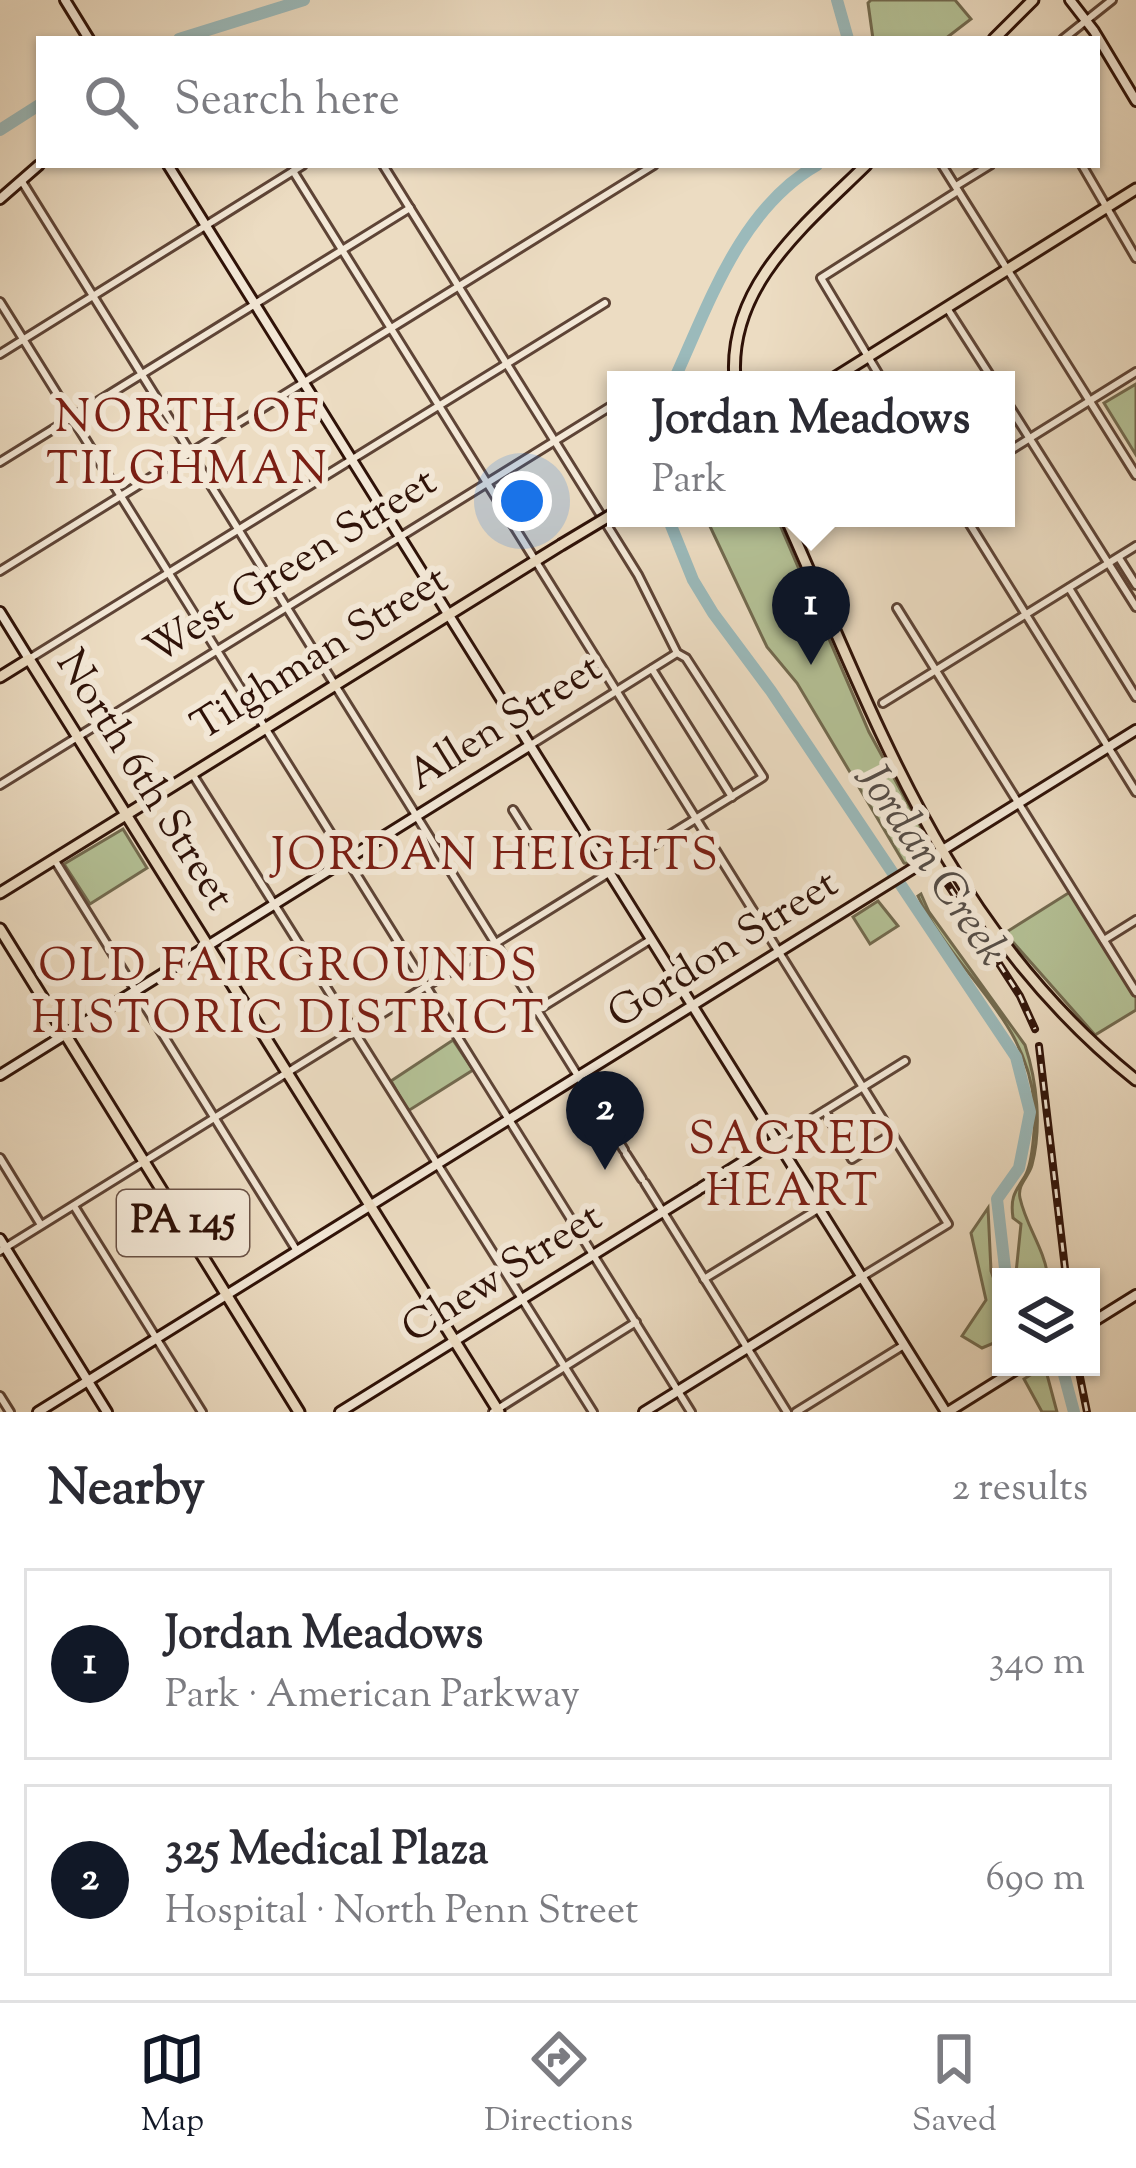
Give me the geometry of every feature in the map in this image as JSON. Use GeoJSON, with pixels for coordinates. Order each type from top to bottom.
{"type":"FeatureCollection","features":[{"type":"Feature","properties":{"kind":"main road"},"geometry":{"type":"LineString","coordinates":[[997,36],[1033,0]]}},
{"type":"Feature","properties":{"kind":"main road"},"geometry":{"type":"LineString","coordinates":[[736,371],[738,334],[758,282],[782,250],[863,168]]}},
{"type":"Feature","properties":{"kind":"main road"},"geometry":{"type":"LineString","coordinates":[[844,371],[1136,189]]}},
{"type":"Feature","properties":{"kind":"main road","name":"Tilghman Street"},"geometry":{"type":"LineString","coordinates":[[0,893],[607,517]]}},
{"type":"Feature","properties":{"kind":"main road"},"geometry":{"type":"LineString","coordinates":[[790,527],[897,772],[943,851],[996,934],[1040,988],[1091,1042],[1136,1079]]}},
{"type":"Feature","properties":{"kind":"main road"},"geometry":{"type":"LineString","coordinates":[[0,677],[29,659]]}},
{"type":"Feature","properties":{"kind":"main road","name":"North 6th Street"},"geometry":{"type":"LineString","coordinates":[[29,659],[496,1411]]}},
{"type":"Feature","properties":{"kind":"main road","name":"PA 145"},"geometry":{"type":"LineString","coordinates":[[0,928],[299,1412]]}},
{"type":"Feature","properties":{"kind":"street"},"geometry":{"type":"LineString","coordinates":[[65,0],[87,36]]}},
{"type":"Feature","properties":{"kind":"street"},"geometry":{"type":"LineString","coordinates":[[1070,0],[1095,36]]}},
{"type":"Feature","properties":{"kind":"street"},"geometry":{"type":"LineString","coordinates":[[1067,36],[1112,0]]}},
{"type":"Feature","properties":{"kind":"street"},"geometry":{"type":"LineString","coordinates":[[1100,43],[1136,101]]}},
{"type":"Feature","properties":{"kind":"street"},"geometry":{"type":"LineString","coordinates":[[0,199],[36,168]]}},
{"type":"Feature","properties":{"kind":"street"},"geometry":{"type":"LineString","coordinates":[[171,168],[947,1412],[1005,1376]]}},
{"type":"Feature","properties":{"kind":"street"},"geometry":{"type":"LineString","coordinates":[[0,354],[298,168]]}},
{"type":"Feature","properties":{"kind":"street"},"geometry":{"type":"LineString","coordinates":[[385,168],[607,525]]}},
{"type":"Feature","properties":{"kind":"street"},"geometry":{"type":"LineString","coordinates":[[0,571],[649,168]]}},
{"type":"Feature","properties":{"kind":"street"},"geometry":{"type":"LineString","coordinates":[[944,168],[1136,475]]}},
{"type":"Feature","properties":{"kind":"street"},"geometry":{"type":"LineString","coordinates":[[877,371],[821,278],[986,168]]}},
{"type":"Feature","properties":{"kind":"street"},"geometry":{"type":"LineString","coordinates":[[1084,168],[1136,258]]}},
{"type":"Feature","properties":{"kind":"street"},"geometry":{"type":"LineString","coordinates":[[293,171],[948,1224],[644,1412]]}},
{"type":"Feature","properties":{"kind":"street"},"geometry":{"type":"LineString","coordinates":[[21,180],[577,1077],[791,1412],[904,1345]]}},
{"type":"Feature","properties":{"kind":"street"},"geometry":{"type":"LineString","coordinates":[[0,462],[410,208]]}},
{"type":"Feature","properties":{"kind":"street"},"geometry":{"type":"LineString","coordinates":[[0,302],[691,1412]]}},
{"type":"Feature","properties":{"kind":"street"},"geometry":{"type":"LineString","coordinates":[[29,659],[605,302]]}},
{"type":"Feature","properties":{"kind":"street"},"geometry":{"type":"LineString","coordinates":[[947,308],[987,371]]}},
{"type":"Feature","properties":{"kind":"street"},"geometry":{"type":"LineString","coordinates":[[1015,447],[1136,372]]}},
{"type":"Feature","properties":{"kind":"street","name":"West Green Street"},"geometry":{"type":"LineString","coordinates":[[0,784],[607,409]]}},
{"type":"Feature","properties":{"kind":"street"},"geometry":{"type":"LineString","coordinates":[[1015,415],[1136,607]]}},
{"type":"Feature","properties":{"kind":"street"},"geometry":{"type":"LineString","coordinates":[[107,1412],[2,1246],[763,777],[686,658],[677,653],[608,527]]}},
{"type":"Feature","properties":{"kind":"street"},"geometry":{"type":"LineString","coordinates":[[972,527],[1136,792]]}},
{"type":"Feature","properties":{"kind":"street"},"geometry":{"type":"LineString","coordinates":[[884,703],[1136,546]]}},
{"type":"Feature","properties":{"kind":"street"},"geometry":{"type":"LineString","coordinates":[[1118,557],[1136,585]]}},
{"type":"Feature","properties":{"kind":"street"},"geometry":{"type":"LineString","coordinates":[[1069,588],[1136,698]]}},
{"type":"Feature","properties":{"kind":"street"},"geometry":{"type":"LineString","coordinates":[[896,608],[1136,992]]}},
{"type":"Feature","properties":{"kind":"street","name":"North 6th Street"},"geometry":{"type":"LineString","coordinates":[[0,612],[29,659]]}},
{"type":"Feature","properties":{"kind":"street","name":"Allen Street"},"geometry":{"type":"LineString","coordinates":[[0,1075],[677,653]]}},
{"type":"Feature","properties":{"kind":"street"},"geometry":{"type":"LineString","coordinates":[[652,669],[732,796]]}},
{"type":"Feature","properties":{"kind":"street","name":"Gordon Street"},"geometry":{"type":"LineString","coordinates":[[38,1412],[1136,730]]}},
{"type":"Feature","properties":{"kind":"street"},"geometry":{"type":"LineString","coordinates":[[192,773],[593,1412]]}},
{"type":"Feature","properties":{"kind":"street"},"geometry":{"type":"LineString","coordinates":[[513,810],[545,861]]}},
{"type":"Feature","properties":{"kind":"street"},"geometry":{"type":"LineString","coordinates":[[54,859],[297,1251]]}},
{"type":"Feature","properties":{"kind":"street"},"geometry":{"type":"LineString","coordinates":[[1104,940],[1136,920]]}},
{"type":"Feature","properties":{"kind":"street"},"geometry":{"type":"LineString","coordinates":[[536,1011],[651,939]]}},
{"type":"Feature","properties":{"kind":"street","name":"Chew Street"},"geometry":{"type":"LineString","coordinates":[[340,1412],[905,1061]]}},
{"type":"Feature","properties":{"kind":"street"},"geometry":{"type":"LineString","coordinates":[[825,1111],[852,1159],[892,1134]]}},
{"type":"Feature","properties":{"kind":"street"},"geometry":{"type":"LineString","coordinates":[[0,1158],[41,1225]]}},
{"type":"Feature","properties":{"kind":"street"},"geometry":{"type":"LineString","coordinates":[[74,1205],[202,1412]]}},
{"type":"Feature","properties":{"kind":"street"},"geometry":{"type":"LineString","coordinates":[[704,1279],[819,1208]]}},
{"type":"Feature","properties":{"kind":"street"},"geometry":{"type":"LineString","coordinates":[[1100,1318],[1136,1295]]}},
{"type":"Feature","properties":{"kind":"street"},"geometry":{"type":"LineString","coordinates":[[496,1411],[636,1322]]}},
{"type":"Feature","properties":{"kind":"street"},"geometry":{"type":"LineString","coordinates":[[0,1396],[10,1412]]}},
{"type":"Feature","properties":{"kind":"green space"},"geometry":{"type":"Polygon","coordinates":[[[955,0],[971,19],[949,36],[873,36],[868,3],[955,0]]]}},
{"type":"Feature","properties":{"kind":"green space"},"geometry":{"type":"Polygon","coordinates":[[[1136,384],[1136,455],[1104,403],[1136,384]]]}},
{"type":"Feature","properties":{"kind":"green space"},"geometry":{"type":"Polygon","coordinates":[[[710,527],[781,527],[869,732],[931,851],[913,864],[904,863],[797,683],[767,647],[710,527]]]}},
{"type":"Feature","properties":{"kind":"green space"},"geometry":{"type":"Polygon","coordinates":[[[123,829],[147,868],[90,904],[64,864],[123,829]]]}},
{"type":"Feature","properties":{"kind":"green space"},"geometry":{"type":"Polygon","coordinates":[[[1070,892],[1136,997],[1136,1010],[1095,1035],[1005,933],[1070,892]]]}},
{"type":"Feature","properties":{"kind":"green space"},"geometry":{"type":"Polygon","coordinates":[[[921,894],[929,912],[1025,1045],[1037,1120],[1032,1165],[1020,1198],[1046,1268],[1017,1268],[1021,1224],[1013,1218],[1013,1200],[1028,1170],[1034,1129],[1028,1072],[1003,1019],[949,948],[918,896],[921,894]]]}},
{"type":"Feature","properties":{"kind":"green space"},"geometry":{"type":"Polygon","coordinates":[[[878,901],[898,926],[870,944],[853,917],[878,901]]]}},
{"type":"Feature","properties":{"kind":"green space"},"geometry":{"type":"Polygon","coordinates":[[[453,1040],[473,1070],[408,1111],[391,1081],[453,1040]]]}},
{"type":"Feature","properties":{"kind":"green space"},"geometry":{"type":"Polygon","coordinates":[[[988,1208],[992,1344],[982,1348],[962,1336],[986,1300],[971,1233],[988,1208]]]}},
{"type":"Feature","properties":{"kind":"green space"},"geometry":{"type":"Polygon","coordinates":[[[1047,1376],[1057,1412],[1042,1412],[1024,1379],[1047,1376]]]}},
{"type":"Feature","properties":{"kind":"waterway","name":"Jordan Creek"},"geometry":{"type":"LineString","coordinates":[[189,36],[304,0]]}},
{"type":"Feature","properties":{"kind":"waterway","name":"Jordan Creek"},"geometry":{"type":"LineString","coordinates":[[837,0],[847,36]]}},
{"type":"Feature","properties":{"kind":"waterway","name":"Jordan Creek"},"geometry":{"type":"LineString","coordinates":[[0,130],[36,107]]}},
{"type":"Feature","properties":{"kind":"waterway","name":"Jordan Creek"},"geometry":{"type":"LineString","coordinates":[[678,371],[714,290],[747,232],[767,206],[813,168]]}},
{"type":"Feature","properties":{"kind":"waterway","name":"Jordan Creek"},"geometry":{"type":"LineString","coordinates":[[672,527],[693,580],[713,613],[771,691],[1016,1057],[1030,1112],[1019,1168],[997,1199],[1005,1268]]}},
{"type":"Feature","properties":{"kind":"waterway","name":"Jordan Creek"},"geometry":{"type":"LineString","coordinates":[[1064,1376],[1074,1412]]}},
{"type":"Feature","properties":{"kind":"railway"},"geometry":{"type":"LineString","coordinates":[[941,874],[1020,996],[1035,1029]]}},
{"type":"Feature","properties":{"kind":"railway"},"geometry":{"type":"LineString","coordinates":[[1039,1046],[1065,1268]]}},
{"type":"Feature","properties":{"kind":"railway"},"geometry":{"type":"LineString","coordinates":[[1080,1376],[1087,1412]]}},
{"type":"Feature","properties":{"kind":"place","name":"Jordan Meadows"},"geometry":{"type":"Point","coordinates":[811,665]}},
{"type":"Feature","properties":{"kind":"place","name":"325 Medical Plaza"},"geometry":{"type":"Point","coordinates":[605,1170]}},
{"type":"Feature","properties":{"kind":"district","name":"NORTH OF TILGHMAN"},"geometry":{"type":"Point","coordinates":[188,446]}},
{"type":"Feature","properties":{"kind":"district","name":"JORDAN HEIGHTS"},"geometry":{"type":"Point","coordinates":[496,858]}},
{"type":"Feature","properties":{"kind":"district","name":"OLD FAIRGROUNDS HISTORIC DISTRICT"},"geometry":{"type":"Point","coordinates":[289,995]}},
{"type":"Feature","properties":{"kind":"district","name":"SACRED HEART"},"geometry":{"type":"Point","coordinates":[793,1168]}}]}
